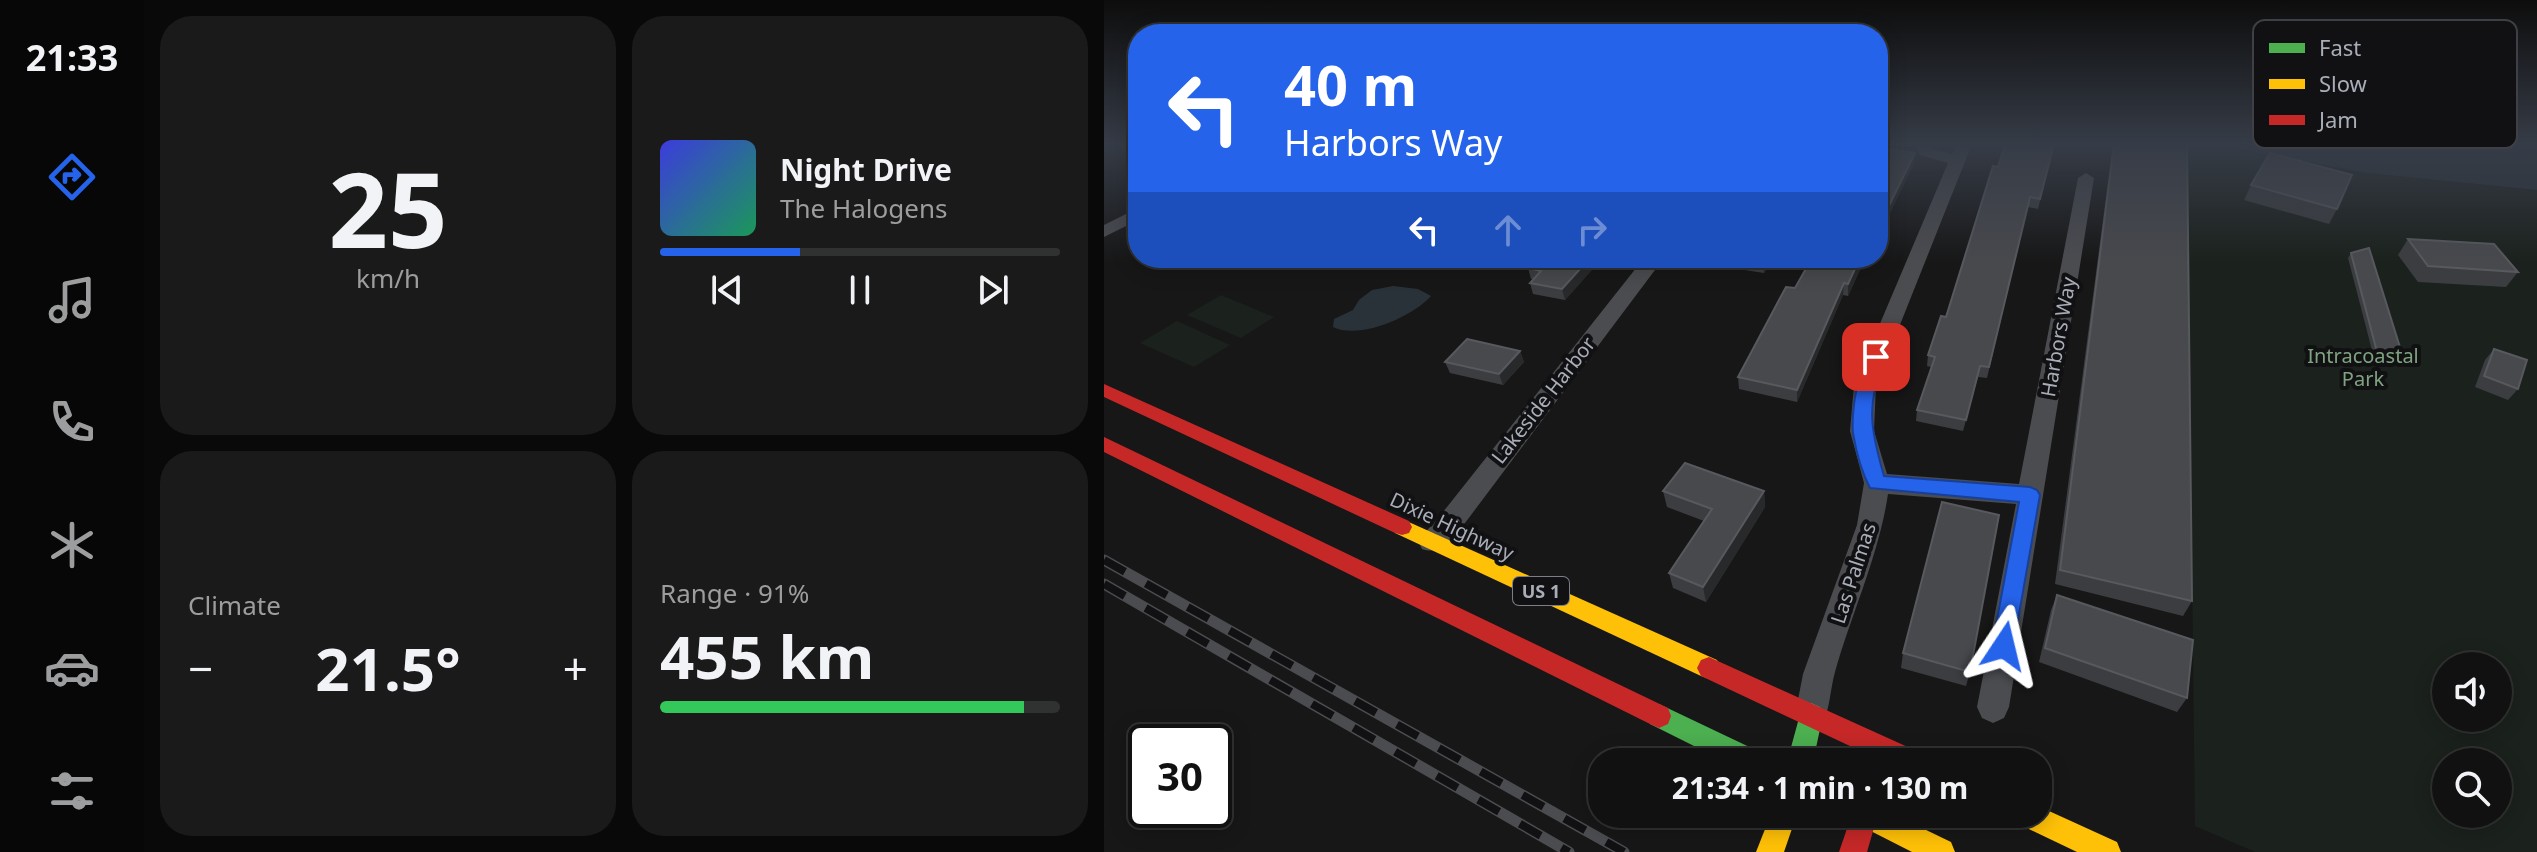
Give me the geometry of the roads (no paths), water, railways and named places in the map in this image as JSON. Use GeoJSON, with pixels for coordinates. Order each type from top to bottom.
{"type":"FeatureCollection","features":[{"type":"Feature","properties":{"kind":"main road","name":"Dixie Highway"},"geometry":{"type":"LineString","coordinates":[[1104,390],[1811,715],[1867,748]]}},
{"type":"Feature","properties":{"kind":"main road"},"geometry":{"type":"LineString","coordinates":[[1104,444],[1724,748]]}},
{"type":"Feature","properties":{"kind":"main road"},"geometry":{"type":"LineString","coordinates":[[1803,748],[1811,715]]}},
{"type":"Feature","properties":{"kind":"main road"},"geometry":{"type":"LineString","coordinates":[[2052,827],[2107,852]]}},
{"type":"Feature","properties":{"kind":"main road"},"geometry":{"type":"LineString","coordinates":[[1770,852],[1779,828]]}},
{"type":"Feature","properties":{"kind":"main road"},"geometry":{"type":"LineString","coordinates":[[1853,852],[1861,828]]}},
{"type":"Feature","properties":{"kind":"main road"},"geometry":{"type":"LineString","coordinates":[[1893,828],[1941,852]]}},
{"type":"Feature","properties":{"kind":"street","name":"Las Palmas"},"geometry":{"type":"LineString","coordinates":[[1811,715],[1819,674],[1870,525],[1877,483],[1862,431],[1865,385],[1947,184]]}},
{"type":"Feature","properties":{"kind":"street","name":"Harbors Way"},"geometry":{"type":"LineString","coordinates":[[1993,707],[2085,184]]}},
{"type":"Feature","properties":{"kind":"street"},"geometry":{"type":"LineString","coordinates":[[1104,232],[1128,219]]}},
{"type":"Feature","properties":{"kind":"street","name":"Lakeside Harbor"},"geometry":{"type":"LineString","coordinates":[[1432,541],[1456,515],[1646,268]]}},
{"type":"Feature","properties":{"kind":"street"},"geometry":{"type":"LineString","coordinates":[[1877,483],[2030,495]]}},
{"type":"Feature","properties":{"kind":"railway"},"geometry":{"type":"LineString","coordinates":[[1104,560],[1624,852]]}},
{"type":"Feature","properties":{"kind":"railway"},"geometry":{"type":"LineString","coordinates":[[1104,584],[1569,852]]}},
{"type":"Feature","properties":{"kind":"park label","name":"Intracoastal Park"},"geometry":{"type":"Point","coordinates":[2363,366]}}]}
